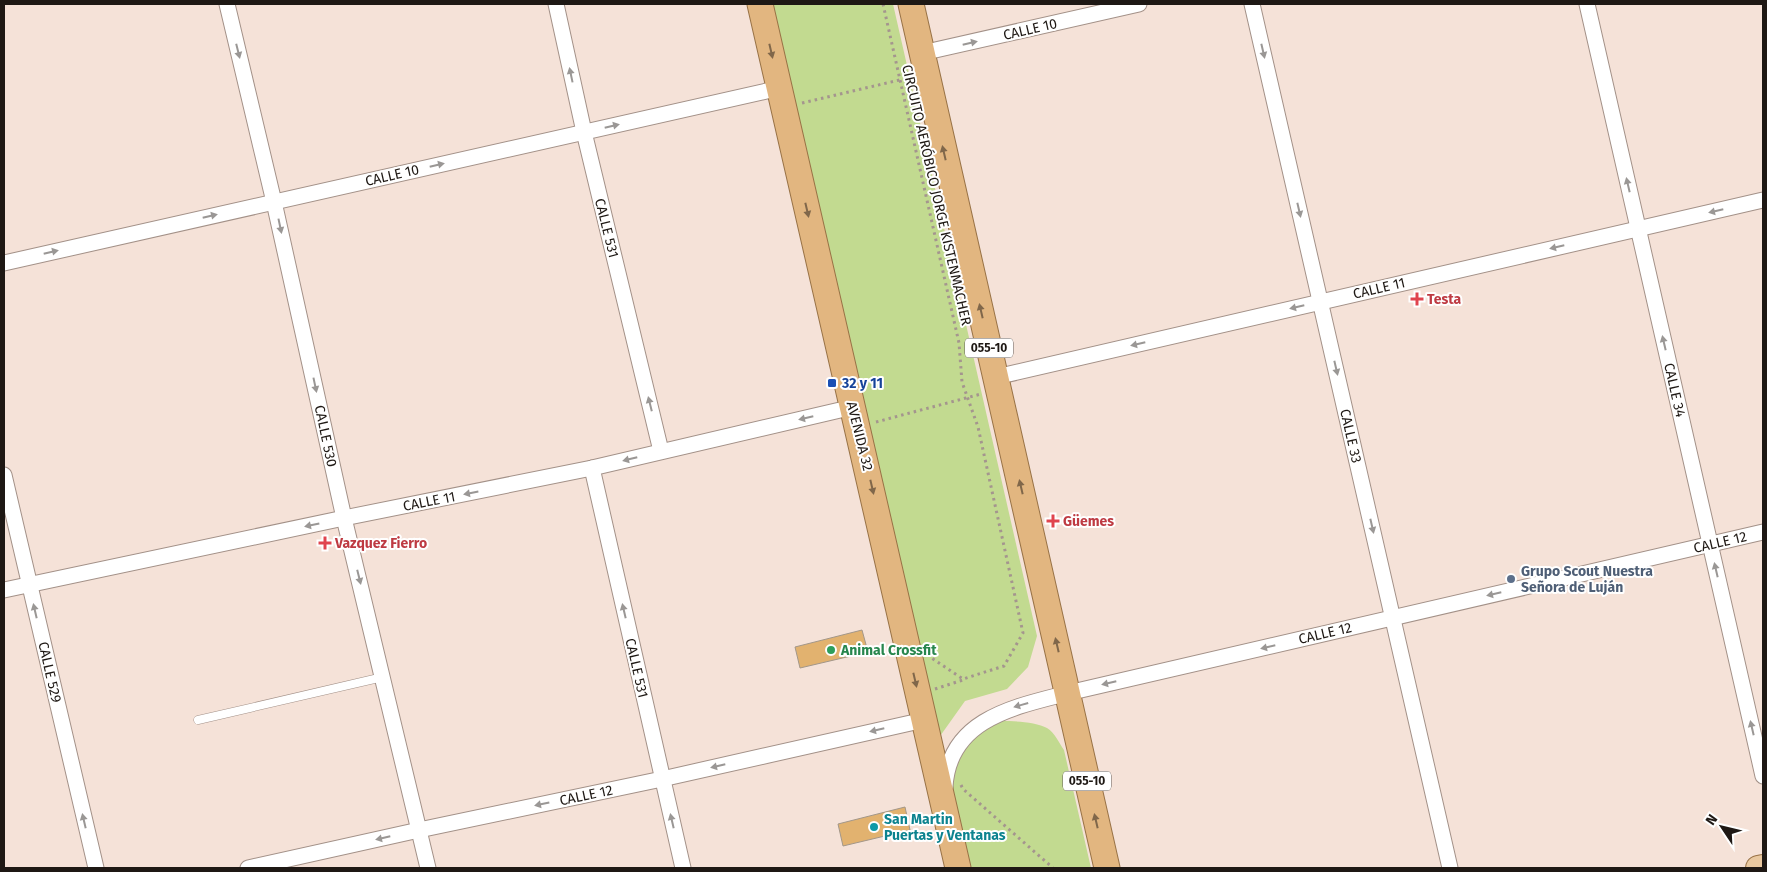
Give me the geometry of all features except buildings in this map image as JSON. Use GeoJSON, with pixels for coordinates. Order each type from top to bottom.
{"type":"FeatureCollection","features":[{"type":"Feature","properties":{"kind":"highway","name":"AVENIDA 32"},"geometry":{"type":"LineString","coordinates":[[760,4],[789,91],[846,382],[958,868]]}},
{"type":"Feature","properties":{"kind":"highway","name":"055-10"},"geometry":{"type":"LineString","coordinates":[[911,4],[1107,868]]}},
{"type":"Feature","properties":{"kind":"main road"},"geometry":{"type":"LineString","coordinates":[[1758,868],[1763,867]]}},
{"type":"Feature","properties":{"kind":"street","name":"CALLE 530"},"geometry":{"type":"LineString","coordinates":[[227,4],[274,202],[344,518],[428,868]]}},
{"type":"Feature","properties":{"kind":"street","name":"CALLE 531"},"geometry":{"type":"LineString","coordinates":[[556,4],[584,132],[661,451]]}},
{"type":"Feature","properties":{"kind":"street","name":"CALLE 10"},"geometry":{"type":"LineString","coordinates":[[924,64],[1139,4]]}},
{"type":"Feature","properties":{"kind":"street","name":"CALLE 33"},"geometry":{"type":"LineString","coordinates":[[1252,4],[1450,868]]}},
{"type":"Feature","properties":{"kind":"street","name":"CALLE 34"},"geometry":{"type":"LineString","coordinates":[[1587,4],[1763,776]]}},
{"type":"Feature","properties":{"kind":"street","name":"CALLE 10"},"geometry":{"type":"LineString","coordinates":[[4,263],[584,132],[789,91]]}},
{"type":"Feature","properties":{"kind":"street","name":"CALLE 11"},"geometry":{"type":"LineString","coordinates":[[997,384],[1320,302],[1763,200]]}},
{"type":"Feature","properties":{"kind":"street","name":"CALLE 11"},"geometry":{"type":"LineString","coordinates":[[4,590],[592,468],[853,407]]}},
{"type":"Feature","properties":{"kind":"street","name":"CALLE 531"},"geometry":{"type":"LineString","coordinates":[[592,468],[682,868]]}},
{"type":"Feature","properties":{"kind":"street","name":"CALLE 529"},"geometry":{"type":"LineString","coordinates":[[4,475],[96,868]]}},
{"type":"Feature","properties":{"kind":"street","name":"CALLE 12"},"geometry":{"type":"LineString","coordinates":[[944,803],[945,779],[950,758],[961,741],[975,727],[995,715],[1015,707],[1068,693],[1763,532]]}},
{"type":"Feature","properties":{"kind":"street","name":"CALLE 12"},"geometry":{"type":"LineString","coordinates":[[248,868],[662,779],[924,720]]}},
{"type":"Feature","properties":{"kind":"lane"},"geometry":{"type":"LineString","coordinates":[[198,720],[383,677]]}},
{"type":"Feature","properties":{"kind":"path","name":"CIRCUITO AERÓBICO JORGE KISTENMACHER"},"geometry":{"type":"LineString","coordinates":[[883,4],[959,343],[962,382],[978,428],[1023,633],[1004,666],[919,694]]}},
{"type":"Feature","properties":{"kind":"path"},"geometry":{"type":"LineString","coordinates":[[789,91],[801,103],[900,79],[924,64]]}},
{"type":"Feature","properties":{"kind":"path"},"geometry":{"type":"LineString","coordinates":[[877,432],[875,422],[967,397],[997,384]]}},
{"type":"Feature","properties":{"kind":"path"},"geometry":{"type":"LineString","coordinates":[[929,656],[963,679]]}},
{"type":"Feature","properties":{"kind":"path"},"geometry":{"type":"LineString","coordinates":[[950,758],[963,790],[1053,868]]}},
{"type":"Feature","properties":{"kind":"green space"},"geometry":{"type":"Polygon","coordinates":[[[768,4],[893,4],[1037,636],[1028,667],[1007,689],[965,701],[938,739],[768,4]]]}},
{"type":"Feature","properties":{"kind":"green space"},"geometry":{"type":"Polygon","coordinates":[[[1002,721],[1037,724],[1047,728],[1057,738],[1064,750],[1091,868],[969,868],[947,776],[966,746],[982,728],[1002,721]]]}},
{"type":"Feature","properties":{"kind":"place","name":"Testa"},"geometry":{"type":"Point","coordinates":[1417,299]}},
{"type":"Feature","properties":{"kind":"place","name":"32 y 11"},"geometry":{"type":"Point","coordinates":[832,383]}},
{"type":"Feature","properties":{"kind":"place","name":"Güemes"},"geometry":{"type":"Point","coordinates":[1053,521]}},
{"type":"Feature","properties":{"kind":"place","name":"Vazquez Fierro"},"geometry":{"type":"Point","coordinates":[325,543]}},
{"type":"Feature","properties":{"kind":"place","name":"Grupo Scout Nuestra Señora de Luján"},"geometry":{"type":"Point","coordinates":[1511,579]}},
{"type":"Feature","properties":{"kind":"place","name":"Animal Crossfit"},"geometry":{"type":"Point","coordinates":[831,650]}},
{"type":"Feature","properties":{"kind":"place","name":"San Martin Puertas y Ventanas"},"geometry":{"type":"Point","coordinates":[874,827]}}]}
